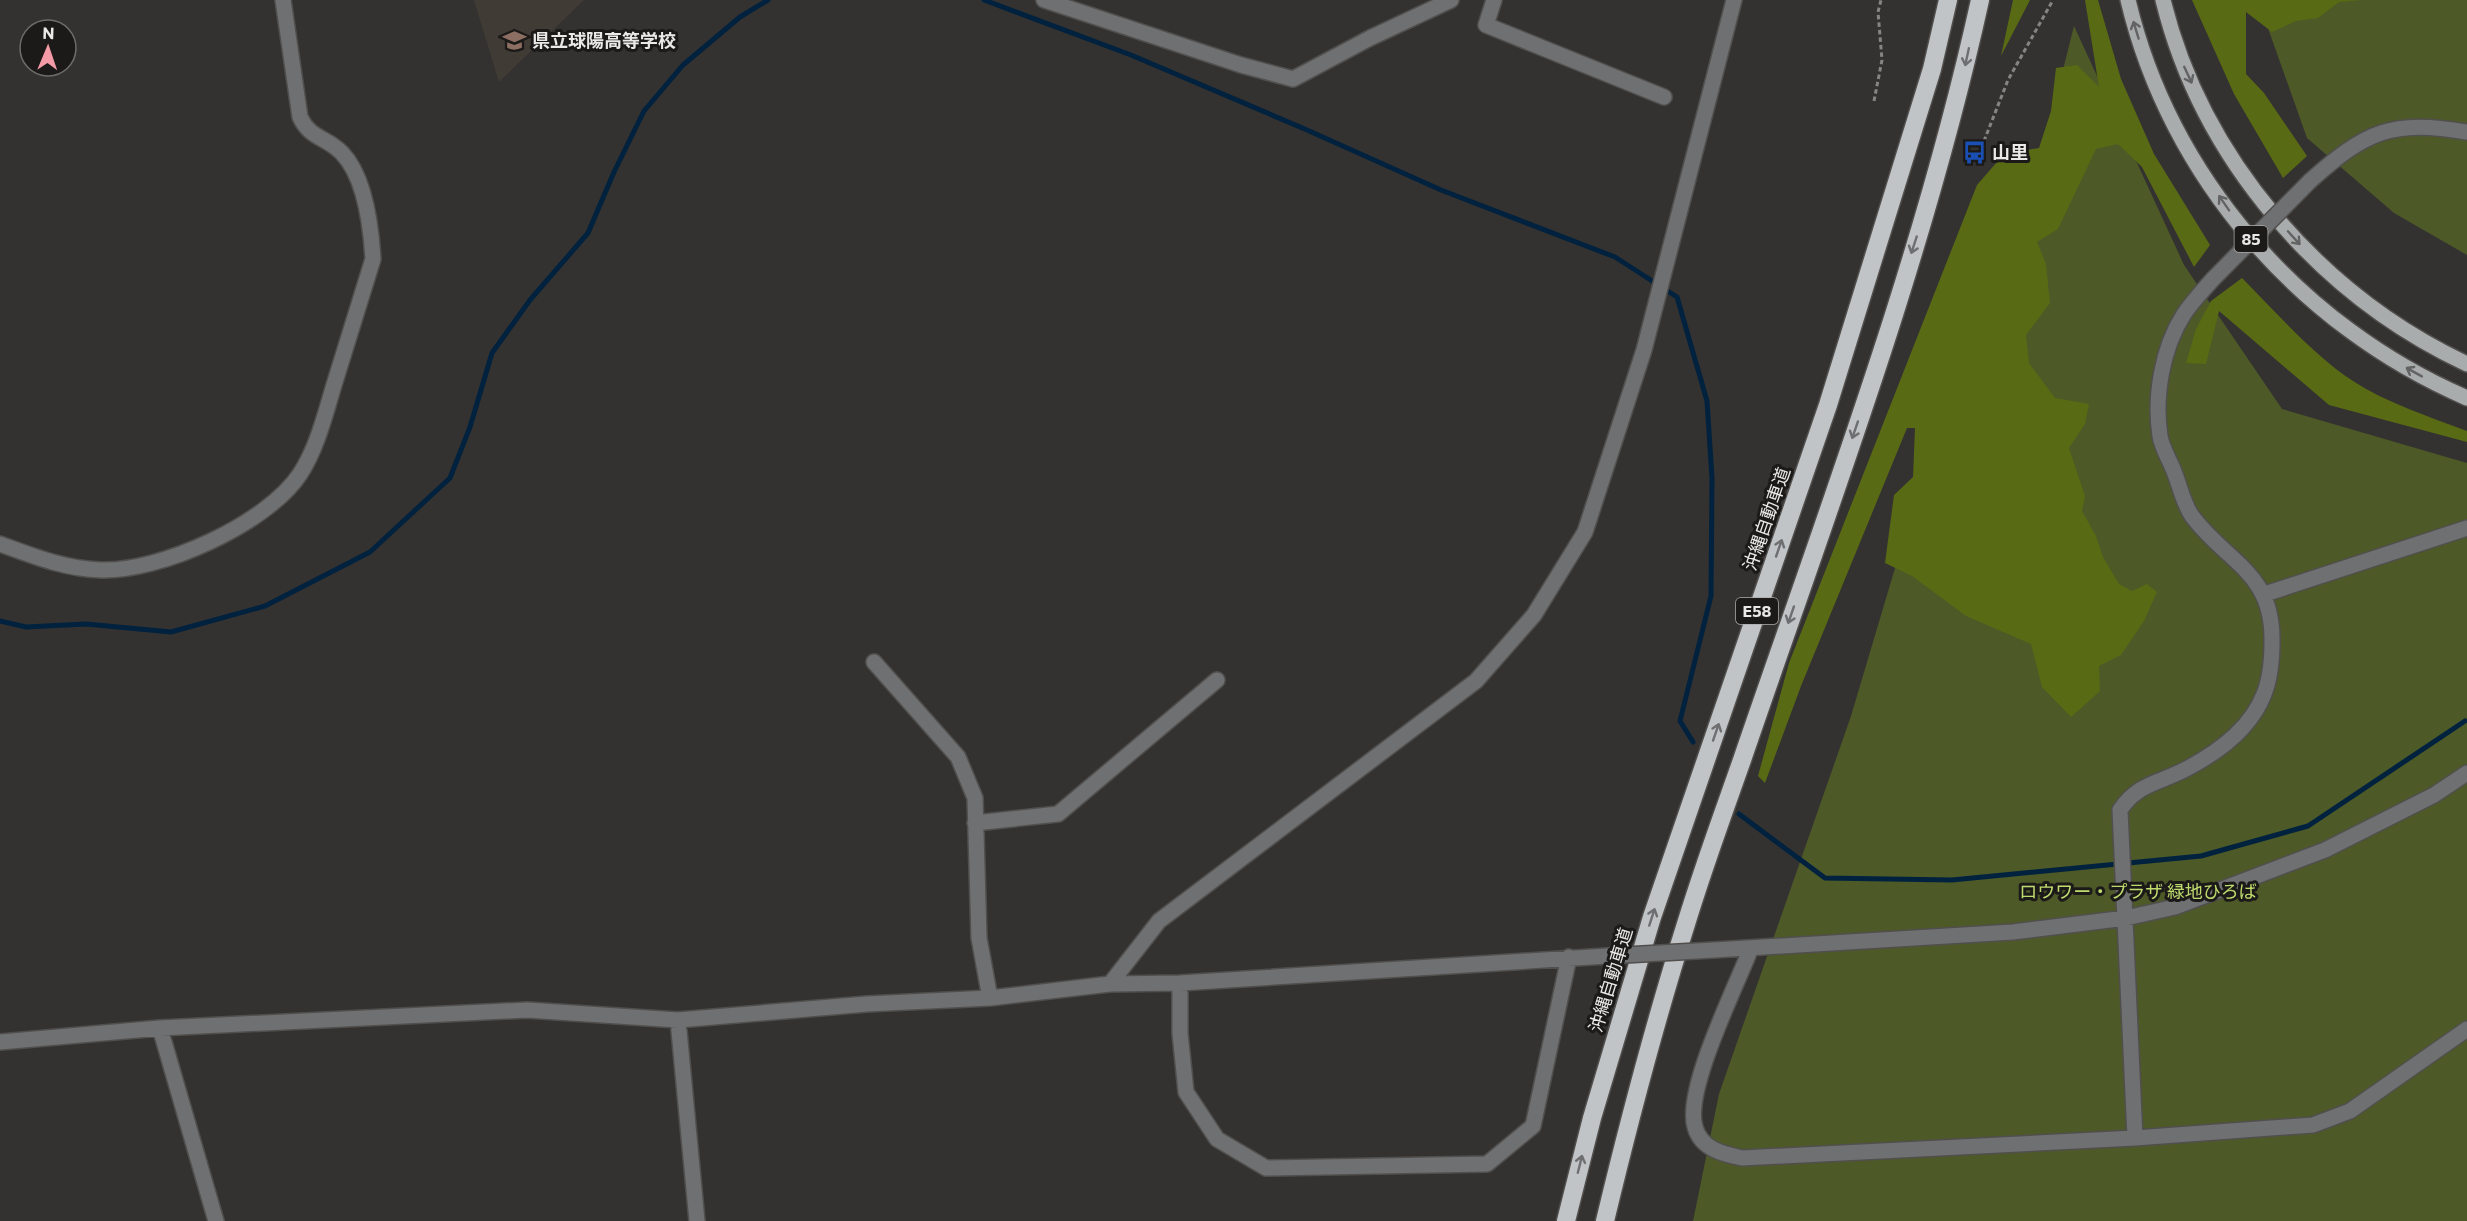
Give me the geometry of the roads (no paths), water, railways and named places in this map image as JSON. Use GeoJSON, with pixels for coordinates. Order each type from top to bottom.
{"type":"FeatureCollection","features":[{"type":"Feature","properties":{"kind":"highway","name":"沖縄自動車道"},"geometry":{"type":"LineString","coordinates":[[1566,1221],[1592,1118],[1652,917],[1828,405],[1928,80],[1948,0]]}},
{"type":"Feature","properties":{"kind":"highway","name":"E58"},"geometry":{"type":"LineString","coordinates":[[1605,1221],[1628,1127],[1686,923],[1859,417],[1907,268],[1963,76],[1980,0]]}},
{"type":"Feature","properties":{"kind":"main road","name":"85"},"geometry":{"type":"LineString","coordinates":[[2128,0],[2143,53],[2164,104],[2205,176],[2270,262],[2335,322],[2366,344],[2414,372],[2467,398]]}},
{"type":"Feature","properties":{"kind":"main road","name":"85"},"geometry":{"type":"LineString","coordinates":[[2163,0],[2184,65],[2212,124],[2247,179],[2280,222],[2312,259],[2360,299],[2420,339],[2467,364]]}},
{"type":"Feature","properties":{"kind":"street"},"geometry":{"type":"LineString","coordinates":[[0,544],[50,563],[80,569],[126,569],[192,548],[241,527],[281,498],[301,473],[320,432],[373,259],[372,237],[361,191],[351,165],[335,146],[306,129],[300,117],[284,0]]}},
{"type":"Feature","properties":{"kind":"street"},"geometry":{"type":"LineString","coordinates":[[1044,0],[1241,65],[1293,79],[1370,38],[1451,0]]}},
{"type":"Feature","properties":{"kind":"street"},"geometry":{"type":"LineString","coordinates":[[1494,0],[1486,26],[1664,97]]}},
{"type":"Feature","properties":{"kind":"street"},"geometry":{"type":"LineString","coordinates":[[1110,984],[1159,921],[1476,681],[1534,615],[1585,532],[1644,350],[1734,0]]}},
{"type":"Feature","properties":{"kind":"street"},"geometry":{"type":"LineString","coordinates":[[2135,1138],[2120,810],[2130,796],[2151,782],[2187,769],[2227,743],[2248,724],[2270,680],[2272,632],[2265,594],[2192,515],[2160,438],[2160,388],[2169,343],[2184,314],[2213,279],[2310,181],[2339,157],[2387,129],[2435,126],[2467,132]]}},
{"type":"Feature","properties":{"kind":"street"},"geometry":{"type":"LineString","coordinates":[[2265,594],[2467,528]]}},
{"type":"Feature","properties":{"kind":"street"},"geometry":{"type":"LineString","coordinates":[[874,662],[958,756],[975,798],[979,938],[990,998]]}},
{"type":"Feature","properties":{"kind":"street"},"geometry":{"type":"LineString","coordinates":[[975,824],[1058,814],[1217,680]]}},
{"type":"Feature","properties":{"kind":"street"},"geometry":{"type":"LineString","coordinates":[[0,1042],[160,1028],[527,1010],[678,1020],[867,1004],[990,998],[1110,984],[1180,983],[1569,957],[2013,932],[2126,918],[2175,907],[2325,850],[2434,795],[2467,773]]}},
{"type":"Feature","properties":{"kind":"street"},"geometry":{"type":"LineString","coordinates":[[1751,948],[1697,1083],[1692,1108],[1695,1129],[1716,1152],[1742,1158],[2135,1138],[2313,1125],[2350,1111],[2467,1029]]}},
{"type":"Feature","properties":{"kind":"street"},"geometry":{"type":"LineString","coordinates":[[1180,983],[1180,1033],[1186,1092],[1217,1139],[1266,1168],[1487,1164],[1533,1126],[1569,957]]}},
{"type":"Feature","properties":{"kind":"street"},"geometry":{"type":"LineString","coordinates":[[678,1020],[697,1221]]}},
{"type":"Feature","properties":{"kind":"street"},"geometry":{"type":"LineString","coordinates":[[160,1028],[216,1221]]}},
{"type":"Feature","properties":{"kind":"waterway"},"geometry":{"type":"LineString","coordinates":[[0,621],[26,627],[86,624],[171,632],[265,606],[370,552],[450,478],[470,427],[492,353],[530,300],[588,233],[614,172],[644,111],[683,65],[740,17],[768,0]]}},
{"type":"Feature","properties":{"kind":"waterway"},"geometry":{"type":"LineString","coordinates":[[984,0],[1131,55],[1441,190],[1615,257],[1677,297],[1707,401],[1712,478],[1711,596],[1680,721],[1693,742]]}},
{"type":"Feature","properties":{"kind":"waterway"},"geometry":{"type":"LineString","coordinates":[[1739,814],[1825,878],[1952,880],[2201,856],[2308,826],[2465,721]]}},
{"type":"Feature","properties":{"kind":"place","name":"県立球陽高等学校"},"geometry":{"type":"Point","coordinates":[514,41]}},
{"type":"Feature","properties":{"kind":"place","name":"山里"},"geometry":{"type":"Point","coordinates":[1974,153]}},
{"type":"Feature","properties":{"kind":"park label","name":"ロウワー・プラザ 緑地ひろば"},"geometry":{"type":"Point","coordinates":[2138,892]}}]}
